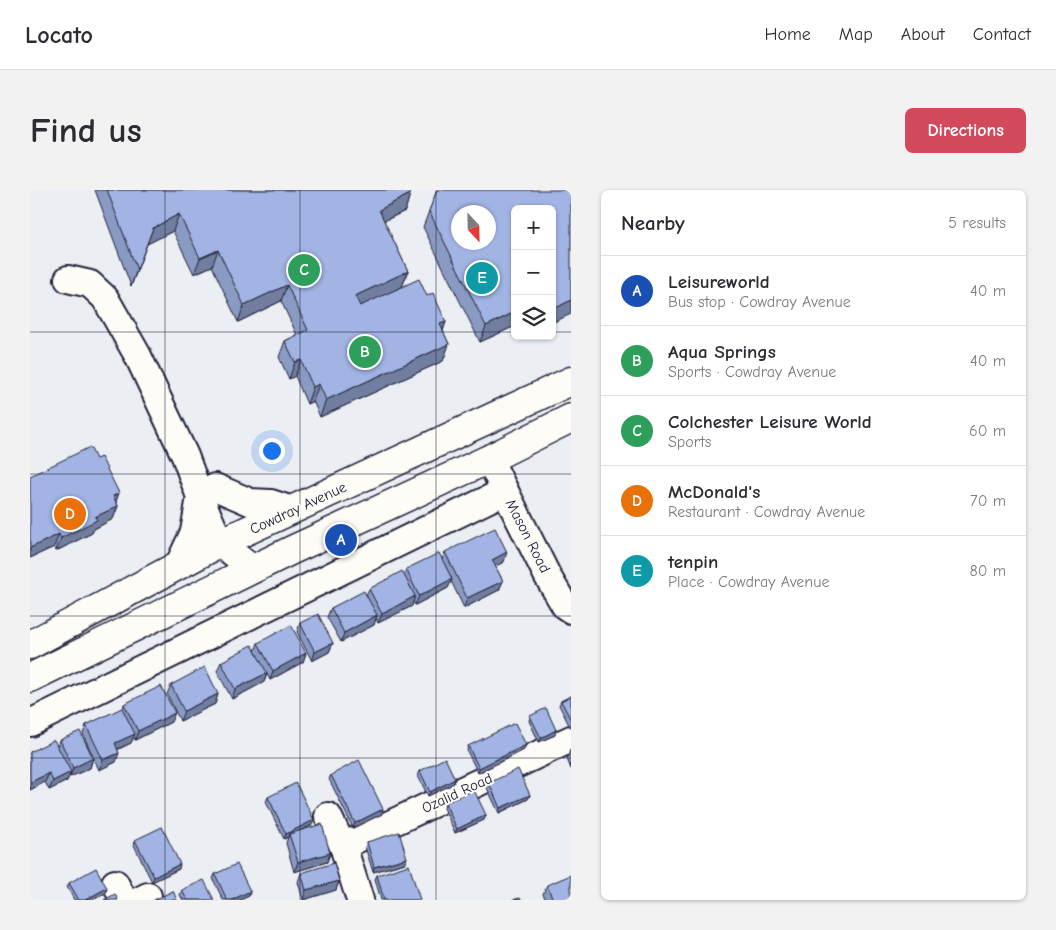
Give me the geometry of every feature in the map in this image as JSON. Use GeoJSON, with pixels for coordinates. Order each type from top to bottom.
{"type":"FeatureCollection","features":[{"type":"Feature","properties":{"kind":"main road","name":"Cowdray Avenue"},"geometry":{"type":"LineString","coordinates":[[30,645],[179,564],[228,540],[571,381]]}},
{"type":"Feature","properties":{"kind":"main road"},"geometry":{"type":"LineString","coordinates":[[30,678],[253,569],[489,459],[571,418]]}},
{"type":"Feature","properties":{"kind":"main road"},"geometry":{"type":"LineString","coordinates":[[473,426],[489,459]]}},
{"type":"Feature","properties":{"kind":"street"},"geometry":{"type":"LineString","coordinates":[[68,279],[90,284],[105,298],[138,356],[185,456],[207,492],[228,540],[253,569]]}},
{"type":"Feature","properties":{"kind":"street","name":"Mason Road"},"geometry":{"type":"LineString","coordinates":[[489,459],[548,577],[565,606],[571,610]]}},
{"type":"Feature","properties":{"kind":"street"},"geometry":{"type":"LineString","coordinates":[[30,723],[504,491]]}},
{"type":"Feature","properties":{"kind":"street"},"geometry":{"type":"LineString","coordinates":[[207,492],[250,502],[271,503],[292,510]]}},
{"type":"Feature","properties":{"kind":"street"},"geometry":{"type":"LineString","coordinates":[[179,564],[194,532],[207,492]]}},
{"type":"Feature","properties":{"kind":"street","name":"Ozalid Road"},"geometry":{"type":"LineString","coordinates":[[343,846],[571,739]]}},
{"type":"Feature","properties":{"kind":"street"},"geometry":{"type":"LineString","coordinates":[[328,816],[343,846],[360,900]]}},
{"type":"Feature","properties":{"kind":"building"},"geometry":{"type":"Polygon","coordinates":[[[107,190],[408,190],[410,194],[379,210],[408,271],[355,296],[360,306],[419,279],[427,296],[433,293],[446,322],[440,324],[449,344],[326,400],[319,384],[313,387],[301,360],[295,362],[285,341],[308,330],[287,285],[244,305],[218,250],[200,258],[179,214],[153,228],[137,270],[107,190]]]}},
{"type":"Feature","properties":{"kind":"building"},"geometry":{"type":"Polygon","coordinates":[[[437,190],[571,190],[571,300],[556,308],[556,205],[511,205],[511,314],[486,326],[429,211],[437,190]]]}},
{"type":"Feature","properties":{"kind":"building"},"geometry":{"type":"Polygon","coordinates":[[[90,447],[96,459],[101,457],[119,493],[113,496],[118,506],[95,517],[97,520],[61,538],[59,534],[30,548],[30,476],[90,447]]]}},
{"type":"Feature","properties":{"kind":"building"},"geometry":{"type":"Polygon","coordinates":[[[495,528],[507,552],[492,560],[503,581],[467,598],[445,552],[495,528]]]}},
{"type":"Feature","properties":{"kind":"building"},"geometry":{"type":"Polygon","coordinates":[[[439,553],[452,579],[419,596],[406,569],[439,553]]]}},
{"type":"Feature","properties":{"kind":"building"},"geometry":{"type":"Polygon","coordinates":[[[402,571],[415,596],[382,614],[369,589],[402,571]]]}},
{"type":"Feature","properties":{"kind":"building"},"geometry":{"type":"Polygon","coordinates":[[[364,591],[377,615],[344,633],[331,608],[364,591]]]}},
{"type":"Feature","properties":{"kind":"building"},"geometry":{"type":"Polygon","coordinates":[[[318,614],[333,643],[315,652],[300,623],[318,614]]]}},
{"type":"Feature","properties":{"kind":"building"},"geometry":{"type":"Polygon","coordinates":[[[291,625],[306,653],[273,671],[258,643],[291,625]]]}},
{"type":"Feature","properties":{"kind":"building"},"geometry":{"type":"Polygon","coordinates":[[[252,645],[267,673],[235,689],[221,662],[252,645]]]}},
{"type":"Feature","properties":{"kind":"building"},"geometry":{"type":"Polygon","coordinates":[[[205,667],[218,694],[184,711],[171,685],[205,667]]]}},
{"type":"Feature","properties":{"kind":"building"},"geometry":{"type":"Polygon","coordinates":[[[161,686],[175,713],[138,731],[124,704],[161,686]]]}},
{"type":"Feature","properties":{"kind":"building"},"geometry":{"type":"Polygon","coordinates":[[[571,696],[571,720],[561,701],[571,696]]]}},
{"type":"Feature","properties":{"kind":"building"},"geometry":{"type":"Polygon","coordinates":[[[122,708],[135,734],[115,743],[119,753],[103,760],[86,725],[122,708]]]}},
{"type":"Feature","properties":{"kind":"building"},"geometry":{"type":"Polygon","coordinates":[[[546,708],[556,730],[541,738],[530,716],[546,708]]]}},
{"type":"Feature","properties":{"kind":"building"},"geometry":{"type":"Polygon","coordinates":[[[515,723],[526,745],[479,768],[468,746],[515,723]]]}},
{"type":"Feature","properties":{"kind":"building"},"geometry":{"type":"Polygon","coordinates":[[[80,731],[93,758],[73,768],[60,740],[80,731]]]}},
{"type":"Feature","properties":{"kind":"building"},"geometry":{"type":"Polygon","coordinates":[[[54,740],[71,772],[53,781],[49,773],[31,782],[30,752],[54,740]]]}},
{"type":"Feature","properties":{"kind":"building"},"geometry":{"type":"Polygon","coordinates":[[[445,758],[455,779],[430,792],[420,771],[445,758]]]}},
{"type":"Feature","properties":{"kind":"building"},"geometry":{"type":"Polygon","coordinates":[[[359,760],[383,809],[355,823],[331,775],[359,760]]]}},
{"type":"Feature","properties":{"kind":"building"},"geometry":{"type":"Polygon","coordinates":[[[518,769],[530,795],[500,808],[489,783],[518,769]]]}},
{"type":"Feature","properties":{"kind":"building"},"geometry":{"type":"Polygon","coordinates":[[[296,783],[314,820],[286,834],[268,797],[296,783]]]}},
{"type":"Feature","properties":{"kind":"building"},"geometry":{"type":"Polygon","coordinates":[[[474,790],[486,815],[457,829],[445,803],[474,790]]]}},
{"type":"Feature","properties":{"kind":"building"},"geometry":{"type":"Polygon","coordinates":[[[322,824],[330,853],[298,862],[289,834],[322,824]]]}},
{"type":"Feature","properties":{"kind":"building"},"geometry":{"type":"Polygon","coordinates":[[[162,827],[180,864],[154,877],[135,840],[162,827]]]}},
{"type":"Feature","properties":{"kind":"building"},"geometry":{"type":"Polygon","coordinates":[[[399,832],[407,858],[374,867],[367,842],[399,832]]]}},
{"type":"Feature","properties":{"kind":"building"},"geometry":{"type":"Polygon","coordinates":[[[334,863],[339,881],[306,890],[301,873],[334,863]]]}},
{"type":"Feature","properties":{"kind":"building"},"geometry":{"type":"Polygon","coordinates":[[[237,864],[250,891],[232,900],[227,900],[215,874],[237,864]]]}},
{"type":"Feature","properties":{"kind":"building"},"geometry":{"type":"Polygon","coordinates":[[[409,865],[420,900],[384,900],[377,875],[409,865]]]}},
{"type":"Feature","properties":{"kind":"building"},"geometry":{"type":"Polygon","coordinates":[[[96,868],[107,888],[85,900],[79,900],[69,883],[96,868]]]}},
{"type":"Feature","properties":{"kind":"building"},"geometry":{"type":"Polygon","coordinates":[[[571,875],[571,900],[553,900],[547,885],[571,875]]]}},
{"type":"Feature","properties":{"kind":"building"},"geometry":{"type":"Polygon","coordinates":[[[204,880],[214,900],[187,900],[182,890],[204,880]]]}},
{"type":"Feature","properties":{"kind":"building"},"geometry":{"type":"Polygon","coordinates":[[[173,891],[177,900],[154,900],[173,891]]]}},
{"type":"Feature","properties":{"kind":"building"},"geometry":{"type":"Polygon","coordinates":[[[115,894],[118,900],[104,900],[115,894]]]}},
{"type":"Feature","properties":{"kind":"place","name":"Colchester Leisure World"},"geometry":{"type":"Point","coordinates":[304,270]}},
{"type":"Feature","properties":{"kind":"place","name":"tenpin"},"geometry":{"type":"Point","coordinates":[482,278]}},
{"type":"Feature","properties":{"kind":"place","name":"Aqua Springs"},"geometry":{"type":"Point","coordinates":[365,352]}},
{"type":"Feature","properties":{"kind":"place","name":"McDonald's"},"geometry":{"type":"Point","coordinates":[70,514]}},
{"type":"Feature","properties":{"kind":"place","name":"Leisureworld"},"geometry":{"type":"Point","coordinates":[341,540]}}]}
